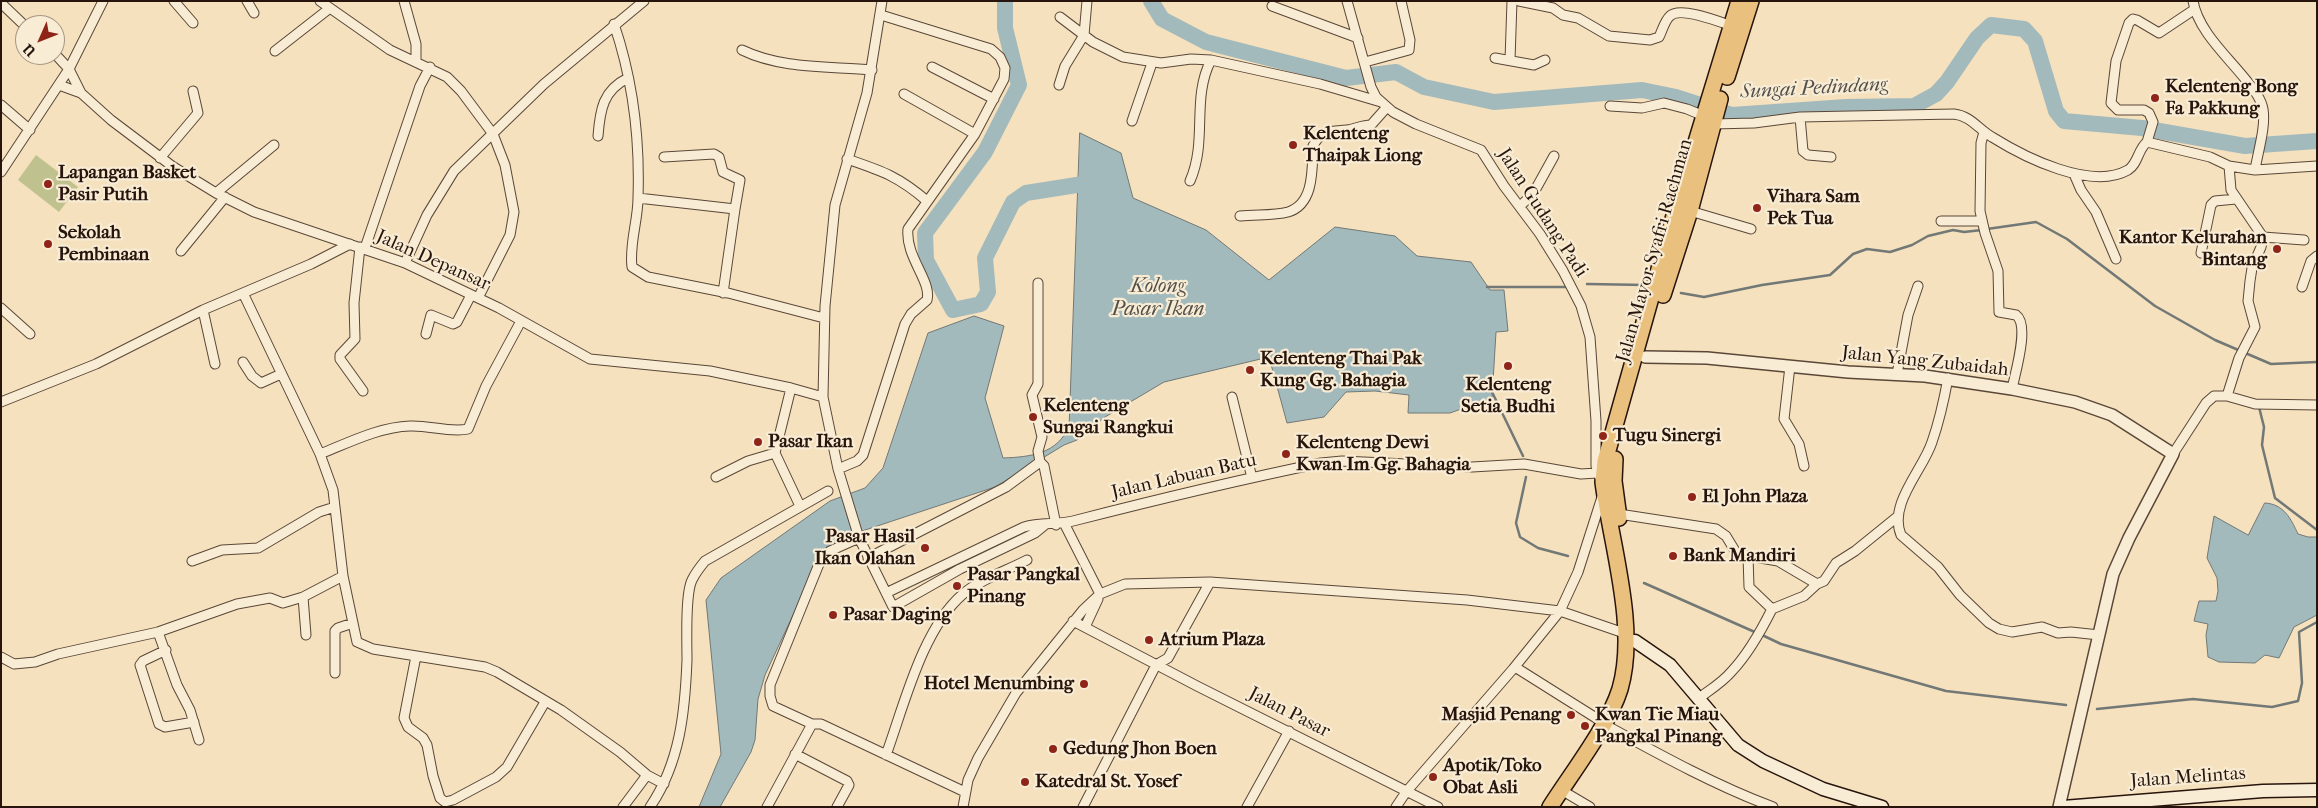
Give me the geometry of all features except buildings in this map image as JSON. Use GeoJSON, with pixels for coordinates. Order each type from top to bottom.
{"type":"FeatureCollection","features":[{"type":"Feature","properties":{"kind":"highway","name":"Jalan Mayor Syafri Rachman"},"geometry":{"type":"LineString","coordinates":[[1630,637],[1619,514],[1614,482],[1615,456],[1690,211],[1711,113],[1740,1]]}},
{"type":"Feature","properties":{"kind":"highway","name":"Jalan Mayor Syafri Rachman"},"geometry":{"type":"LineString","coordinates":[[1630,637],[1601,483],[1605,461],[1711,113],[1752,1]]}},
{"type":"Feature","properties":{"kind":"highway"},"geometry":{"type":"LineString","coordinates":[[1564,800],[1626,693],[1630,637]]}},
{"type":"Feature","properties":{"kind":"highway"},"geometry":{"type":"LineString","coordinates":[[1550,807],[1607,725]]}},
{"type":"Feature","properties":{"kind":"main road"},"geometry":{"type":"LineString","coordinates":[[1630,637],[1664,659],[1738,745],[1749,754],[1823,789],[1882,807]]}},
{"type":"Feature","properties":{"kind":"main road","name":"Jalan Melintas"},"geometry":{"type":"LineString","coordinates":[[2061,807],[2263,792],[2317,790]]}},
{"type":"Feature","properties":{"kind":"street"},"geometry":{"type":"LineString","coordinates":[[1,172],[69,69],[103,1]]}},
{"type":"Feature","properties":{"kind":"street"},"geometry":{"type":"LineString","coordinates":[[174,1],[193,23]]}},
{"type":"Feature","properties":{"kind":"street"},"geometry":{"type":"LineString","coordinates":[[246,1],[254,13]]}},
{"type":"Feature","properties":{"kind":"street"},"geometry":{"type":"LineString","coordinates":[[320,1],[390,50],[430,67],[447,77],[461,91],[493,134],[506,165],[514,212],[510,234],[475,296],[457,322],[453,324],[431,315],[426,334]]}},
{"type":"Feature","properties":{"kind":"street"},"geometry":{"type":"LineString","coordinates":[[404,1],[416,44],[416,61]]}},
{"type":"Feature","properties":{"kind":"street"},"geometry":{"type":"LineString","coordinates":[[405,263],[424,222],[454,171],[544,84],[644,1]]}},
{"type":"Feature","properties":{"kind":"street"},"geometry":{"type":"LineString","coordinates":[[882,1],[867,93],[847,159],[832,227],[824,318],[824,397],[838,469],[859,537],[893,607],[976,560],[1055,524]]}},
{"type":"Feature","properties":{"kind":"street"},"geometry":{"type":"LineString","coordinates":[[1059,85],[1064,66],[1084,35],[1087,1]]}},
{"type":"Feature","properties":{"kind":"street","name":"Jalan Gudang Padi"},"geometry":{"type":"LineString","coordinates":[[1347,1],[1366,63],[1370,83],[1384,105],[1416,124],[1482,150],[1563,271],[1581,306],[1591,345],[1601,483],[1578,572],[1560,611],[1515,667],[1406,792],[1396,807]]}},
{"type":"Feature","properties":{"kind":"street"},"geometry":{"type":"LineString","coordinates":[[1366,63],[1409,50],[1410,40],[1401,1]]}},
{"type":"Feature","properties":{"kind":"street"},"geometry":{"type":"LineString","coordinates":[[1510,60],[1512,1]]}},
{"type":"Feature","properties":{"kind":"street"},"geometry":{"type":"LineString","coordinates":[[1519,1],[1553,8],[1563,15],[1578,18],[1609,36],[1650,40],[1659,37],[1668,17],[1676,14],[1691,13],[1732,26]]}},
{"type":"Feature","properties":{"kind":"street"},"geometry":{"type":"LineString","coordinates":[[1,3],[15,16]]}},
{"type":"Feature","properties":{"kind":"street"},"geometry":{"type":"LineString","coordinates":[[1610,106],[1642,108],[1664,103],[1754,123],[1800,117],[1954,114],[1968,117],[1984,132],[2024,155],[2057,170],[2074,174],[2114,175],[2132,167],[2147,142],[2153,122],[2149,113],[2144,110],[2118,110],[2111,103],[2116,61],[2129,23],[2133,20],[2138,20],[2159,33],[2194,5],[2206,29],[2257,94],[2263,108],[2255,170]]}},
{"type":"Feature","properties":{"kind":"street"},"geometry":{"type":"LineString","coordinates":[[1272,6],[1358,38]]}},
{"type":"Feature","properties":{"kind":"street"},"geometry":{"type":"LineString","coordinates":[[274,51],[330,8]]}},
{"type":"Feature","properties":{"kind":"street"},"geometry":{"type":"LineString","coordinates":[[838,469],[858,461],[862,455],[905,324],[912,314],[928,300],[928,290],[910,252],[907,240],[908,229],[975,134],[1004,79],[1005,68],[1000,57],[991,49],[881,15]]}},
{"type":"Feature","properties":{"kind":"street"},"geometry":{"type":"LineString","coordinates":[[1060,17],[1093,42],[1123,57],[1152,63],[1191,59],[1211,60],[1320,84],[1384,105],[1371,126],[1358,126],[1348,130],[1330,130],[1316,141],[1311,184],[1306,196],[1295,208],[1287,212],[1240,216]]}},
{"type":"Feature","properties":{"kind":"street"},"geometry":{"type":"LineString","coordinates":[[614,24],[624,54],[635,105],[638,198],[631,261],[632,267],[648,277],[824,318]]}},
{"type":"Feature","properties":{"kind":"street"},"geometry":{"type":"LineString","coordinates":[[742,50],[759,58],[779,63],[872,70]]}},
{"type":"Feature","properties":{"kind":"street"},"geometry":{"type":"LineString","coordinates":[[1494,58],[1534,65],[1545,60]]}},
{"type":"Feature","properties":{"kind":"street"},"geometry":{"type":"LineString","coordinates":[[1190,181],[1197,164],[1203,75],[1211,60]]}},
{"type":"Feature","properties":{"kind":"street"},"geometry":{"type":"LineString","coordinates":[[1132,120],[1152,63]]}},
{"type":"Feature","properties":{"kind":"street","name":"Jalan Depansar"},"geometry":{"type":"LineString","coordinates":[[65,65],[69,69],[80,93],[111,120],[160,158],[220,195],[254,212],[405,263],[475,296],[579,354],[598,362],[710,371],[824,397]]}},
{"type":"Feature","properties":{"kind":"street"},"geometry":{"type":"LineString","coordinates":[[362,391],[340,359],[340,355],[353,343],[356,335],[354,304],[358,246],[420,86],[430,67]]}},
{"type":"Feature","properties":{"kind":"street"},"geometry":{"type":"LineString","coordinates":[[932,68],[994,99]]}},
{"type":"Feature","properties":{"kind":"street"},"geometry":{"type":"LineString","coordinates":[[598,136],[600,117],[609,92],[616,84],[628,78]]}},
{"type":"Feature","properties":{"kind":"street"},"geometry":{"type":"LineString","coordinates":[[59,85],[80,93]]}},
{"type":"Feature","properties":{"kind":"street"},"geometry":{"type":"LineString","coordinates":[[160,158],[198,113],[193,91]]}},
{"type":"Feature","properties":{"kind":"street"},"geometry":{"type":"LineString","coordinates":[[904,94],[975,134]]}},
{"type":"Feature","properties":{"kind":"street"},"geometry":{"type":"LineString","coordinates":[[1,105],[30,130]]}},
{"type":"Feature","properties":{"kind":"street"},"geometry":{"type":"LineString","coordinates":[[1800,117],[1803,151],[1808,155],[1831,157]]}},
{"type":"Feature","properties":{"kind":"street"},"geometry":{"type":"LineString","coordinates":[[1984,132],[1981,143],[1980,211],[1998,271],[1999,312],[2016,315],[2022,323],[2021,343],[2012,389]]}},
{"type":"Feature","properties":{"kind":"street"},"geometry":{"type":"LineString","coordinates":[[2147,142],[2210,157],[2229,166],[2255,170],[2317,166]]}},
{"type":"Feature","properties":{"kind":"street"},"geometry":{"type":"LineString","coordinates":[[180,251],[220,195],[274,145]]}},
{"type":"Feature","properties":{"kind":"street"},"geometry":{"type":"LineString","coordinates":[[664,157],[714,154],[719,157],[723,172],[740,180],[723,293]]}},
{"type":"Feature","properties":{"kind":"street"},"geometry":{"type":"LineString","coordinates":[[1520,206],[1533,194],[1554,156]]}},
{"type":"Feature","properties":{"kind":"street"},"geometry":{"type":"LineString","coordinates":[[847,159],[889,173],[908,185],[926,201]]}},
{"type":"Feature","properties":{"kind":"street"},"geometry":{"type":"LineString","coordinates":[[2229,166],[2230,182],[2236,200],[2263,237],[2304,240]]}},
{"type":"Feature","properties":{"kind":"street"},"geometry":{"type":"LineString","coordinates":[[2074,174],[2081,190],[2096,212],[2116,259]]}},
{"type":"Feature","properties":{"kind":"street"},"geometry":{"type":"LineString","coordinates":[[638,198],[735,209]]}},
{"type":"Feature","properties":{"kind":"street"},"geometry":{"type":"LineString","coordinates":[[2201,253],[2211,205],[2215,201],[2236,200]]}},
{"type":"Feature","properties":{"kind":"street"},"geometry":{"type":"LineString","coordinates":[[1690,211],[1751,229]]}},
{"type":"Feature","properties":{"kind":"street"},"geometry":{"type":"LineString","coordinates":[[1941,221],[1983,226]]}},
{"type":"Feature","properties":{"kind":"street"},"geometry":{"type":"LineString","coordinates":[[2227,396],[2241,353],[2255,327],[2248,300],[2252,268],[2263,237]]}},
{"type":"Feature","properties":{"kind":"street"},"geometry":{"type":"LineString","coordinates":[[1,402],[96,364],[203,310],[358,246]]}},
{"type":"Feature","properties":{"kind":"street"},"geometry":{"type":"LineString","coordinates":[[2302,288],[2311,261],[2317,256]]}},
{"type":"Feature","properties":{"kind":"street"},"geometry":{"type":"LineString","coordinates":[[1038,283],[1038,384],[1032,395],[1042,438],[1038,451],[1040,461],[1044,466],[1055,524],[1100,594]]}},
{"type":"Feature","properties":{"kind":"street"},"geometry":{"type":"LineString","coordinates":[[1897,374],[1908,315],[1918,286]]}},
{"type":"Feature","properties":{"kind":"street"},"geometry":{"type":"LineString","coordinates":[[243,293],[320,454],[333,490],[343,576],[357,642],[361,645],[416,656],[484,667],[497,672],[561,710],[620,752],[647,775],[664,784]]}},
{"type":"Feature","properties":{"kind":"street"},"geometry":{"type":"LineString","coordinates":[[1,308],[30,334]]}},
{"type":"Feature","properties":{"kind":"street"},"geometry":{"type":"LineString","coordinates":[[203,310],[215,364]]}},
{"type":"Feature","properties":{"kind":"street"},"geometry":{"type":"LineString","coordinates":[[320,454],[378,432],[408,426],[450,430],[468,428],[486,386],[521,321]]}},
{"type":"Feature","properties":{"kind":"street","name":"Jalan Yang Zubaidah"},"geometry":{"type":"LineString","coordinates":[[1645,357],[1707,358],[1948,378],[2012,389],[2075,402],[2112,416],[2173,454]]}},
{"type":"Feature","properties":{"kind":"street"},"geometry":{"type":"LineString","coordinates":[[243,362],[252,376],[261,382],[281,374]]}},
{"type":"Feature","properties":{"kind":"street"},"geometry":{"type":"LineString","coordinates":[[1790,366],[1784,419],[1799,444],[1804,466]]}},
{"type":"Feature","properties":{"kind":"street"},"geometry":{"type":"LineString","coordinates":[[1699,698],[1731,673],[1758,636],[1772,609],[1804,597],[1817,584],[1824,581],[1836,563],[1855,551],[1897,518],[1914,477],[1932,445],[1948,378]]}},
{"type":"Feature","properties":{"kind":"street"},"geometry":{"type":"LineString","coordinates":[[791,388],[775,453],[800,506]]}},
{"type":"Feature","properties":{"kind":"street"},"geometry":{"type":"LineString","coordinates":[[2061,807],[2117,562],[2173,454],[2206,403],[2214,396],[2227,396],[2255,404],[2317,405]]}},
{"type":"Feature","properties":{"kind":"street"},"geometry":{"type":"LineString","coordinates":[[1232,397],[1252,478]]}},
{"type":"Feature","properties":{"kind":"street"},"geometry":{"type":"LineString","coordinates":[[1596,421],[1616,425]]}},
{"type":"Feature","properties":{"kind":"street"},"geometry":{"type":"LineString","coordinates":[[716,477],[748,461],[775,453]]}},
{"type":"Feature","properties":{"kind":"street"},"geometry":{"type":"LineString","coordinates":[[868,558],[1006,487],[1040,461]]}},
{"type":"Feature","properties":{"kind":"street","name":"Jalan Labuan Batu"},"geometry":{"type":"LineString","coordinates":[[886,593],[1024,527],[1077,520],[1321,463],[1342,461],[1472,466],[1530,465],[1581,474],[1601,483]]}},
{"type":"Feature","properties":{"kind":"street"},"geometry":{"type":"LineString","coordinates":[[650,807],[664,784],[674,761],[678,745],[686,675],[688,595],[692,581],[705,561],[828,491]]}},
{"type":"Feature","properties":{"kind":"street"},"geometry":{"type":"LineString","coordinates":[[192,561],[222,550],[258,548],[319,512],[335,507]]}},
{"type":"Feature","properties":{"kind":"street"},"geometry":{"type":"LineString","coordinates":[[1619,514],[1716,529],[1726,536],[1735,552],[1778,561],[1817,584]]}},
{"type":"Feature","properties":{"kind":"street"},"geometry":{"type":"LineString","coordinates":[[1897,518],[1901,535],[1938,566],[1960,595],[1994,626],[2009,632],[2042,627],[2058,633],[2077,632],[2099,635]]}},
{"type":"Feature","properties":{"kind":"street"},"geometry":{"type":"LineString","coordinates":[[859,537],[830,551],[819,564],[770,685],[770,696],[773,706],[812,724],[821,724],[965,792]]}},
{"type":"Feature","properties":{"kind":"street"},"geometry":{"type":"LineString","coordinates":[[971,551],[976,560]]}},
{"type":"Feature","properties":{"kind":"street"},"geometry":{"type":"LineString","coordinates":[[1748,556],[1749,587],[1772,609]]}},
{"type":"Feature","properties":{"kind":"street"},"geometry":{"type":"LineString","coordinates":[[954,559],[960,569]]}},
{"type":"Feature","properties":{"kind":"street"},"geometry":{"type":"LineString","coordinates":[[886,755],[919,664],[946,613],[969,590],[1027,560]]}},
{"type":"Feature","properties":{"kind":"street"},"geometry":{"type":"LineString","coordinates":[[1,657],[14,664],[35,662],[58,654],[158,632],[237,604],[273,598],[281,603],[303,597],[343,576]]}},
{"type":"Feature","properties":{"kind":"street"},"geometry":{"type":"LineString","coordinates":[[963,807],[965,792],[982,748],[1030,674],[1073,621],[1100,594],[1132,582],[1210,582],[1467,600],[1560,611],[1630,637]]}},
{"type":"Feature","properties":{"kind":"street"},"geometry":{"type":"LineString","coordinates":[[1083,807],[1156,665],[1168,658],[1210,582]]}},
{"type":"Feature","properties":{"kind":"street"},"geometry":{"type":"LineString","coordinates":[[1085,627],[1100,594]]}},
{"type":"Feature","properties":{"kind":"street"},"geometry":{"type":"LineString","coordinates":[[303,597],[306,635]]}},
{"type":"Feature","properties":{"kind":"street","name":"Jalan Pasar"},"geometry":{"type":"LineString","coordinates":[[1073,621],[1156,665],[1438,807]]}},
{"type":"Feature","properties":{"kind":"street"},"geometry":{"type":"LineString","coordinates":[[335,673],[335,631],[338,628],[353,624]]}},
{"type":"Feature","properties":{"kind":"street"},"geometry":{"type":"LineString","coordinates":[[158,632],[194,722],[199,740]]}},
{"type":"Feature","properties":{"kind":"street"},"geometry":{"type":"LineString","coordinates":[[166,650],[140,665],[159,724],[166,727],[194,722]]}},
{"type":"Feature","properties":{"kind":"street"},"geometry":{"type":"LineString","coordinates":[[416,656],[404,718],[408,726],[424,738],[440,798],[445,802],[496,777],[507,767],[545,702]]}},
{"type":"Feature","properties":{"kind":"street"},"geometry":{"type":"LineString","coordinates":[[1515,667],[1607,725],[1670,760],[1747,797],[1773,807]]}},
{"type":"Feature","properties":{"kind":"street"},"geometry":{"type":"LineString","coordinates":[[767,807],[812,724]]}},
{"type":"Feature","properties":{"kind":"street"},"geometry":{"type":"LineString","coordinates":[[1251,806],[1289,731]]}},
{"type":"Feature","properties":{"kind":"street"},"geometry":{"type":"LineString","coordinates":[[795,754],[847,781],[849,785],[837,807]]}},
{"type":"Feature","properties":{"kind":"street"},"geometry":{"type":"LineString","coordinates":[[623,807],[647,775]]}},
{"type":"Feature","properties":{"kind":"street"},"geometry":{"type":"LineString","coordinates":[[1564,800],[1590,807]]}},
{"type":"Feature","properties":{"kind":"green space","name":"Lapangan Basket Pasir Putih"},"geometry":{"type":"Polygon","coordinates":[[[36,155],[78,187],[59,212],[18,180],[36,155]]]}},
{"type":"Feature","properties":{"kind":"water","name":"Kolong Pasar Ikan"},"geometry":{"type":"Polygon","coordinates":[[[1080,133],[1121,153],[1133,198],[1206,230],[1269,280],[1335,227],[1395,236],[1417,256],[1471,262],[1490,290],[1504,290],[1508,331],[1496,332],[1492,398],[1450,413],[1408,413],[1409,395],[1375,391],[1346,392],[1324,417],[1287,423],[1269,357],[1164,382],[1105,417],[1077,440],[1064,445],[995,487],[853,534],[822,553],[765,675],[758,699],[755,740],[751,752],[720,807],[699,807],[721,754],[706,600],[721,578],[830,501],[865,488],[883,468],[928,333],[974,316],[1004,326],[985,398],[1003,458],[1023,457],[1042,452],[1058,443],[1064,435],[1069,426],[1080,133]]]}},
{"type":"Feature","properties":{"kind":"water"},"geometry":{"type":"Polygon","coordinates":[[[2265,503],[2282,509],[2298,534],[2317,537],[2317,615],[2294,627],[2279,658],[2265,655],[2255,663],[2219,662],[2208,657],[2206,635],[2208,624],[2194,621],[2199,601],[2216,601],[2218,591],[2217,578],[2207,558],[2214,516],[2248,535],[2265,503]]]}},
{"type":"Feature","properties":{"kind":"waterway","name":"Sungai Pedindang"},"geometry":{"type":"LineString","coordinates":[[1005,1],[1005,28],[1019,85],[985,152],[925,233],[926,260],[953,310],[981,304],[988,292],[985,258],[1013,202],[1026,193],[1083,184]]}},
{"type":"Feature","properties":{"kind":"waterway","name":"Sungai Pedindang"},"geometry":{"type":"LineString","coordinates":[[1151,1],[1162,19],[1206,42],[1346,78],[1396,72],[1424,87],[1494,102],[1642,90],[1676,97],[1732,115],[1846,107],[1914,106],[1936,94],[1947,82],[1977,38],[1991,25],[2024,29],[2035,41],[2056,111],[2064,121],[2142,128],[2245,146],[2317,141]]}},
{"type":"Feature","properties":{"kind":"waterway"},"geometry":{"type":"LineString","coordinates":[[1987,229],[2036,222],[2067,239],[2155,306],[2215,340],[2271,364],[2317,362]]}},
{"type":"Feature","properties":{"kind":"waterway"},"geometry":{"type":"LineString","coordinates":[[1681,293],[1704,297],[1762,285],[1830,275],[1853,254],[1867,249],[1890,252],[1912,245],[1928,236],[1953,230],[1964,232],[1982,230]]}},
{"type":"Feature","properties":{"kind":"waterway"},"geometry":{"type":"LineString","coordinates":[[1587,284],[1646,285]]}},
{"type":"Feature","properties":{"kind":"waterway"},"geometry":{"type":"LineString","coordinates":[[1487,287],[1566,287]]}},
{"type":"Feature","properties":{"kind":"waterway"},"geometry":{"type":"LineString","coordinates":[[1492,392],[1523,456]]}},
{"type":"Feature","properties":{"kind":"waterway"},"geometry":{"type":"LineString","coordinates":[[2259,407],[2264,427],[2262,445],[2275,498],[2317,530]]}},
{"type":"Feature","properties":{"kind":"waterway"},"geometry":{"type":"LineString","coordinates":[[1526,477],[1516,523],[1520,537],[1538,548],[1568,556]]}},
{"type":"Feature","properties":{"kind":"waterway"},"geometry":{"type":"LineString","coordinates":[[1644,583],[1757,633]]}},
{"type":"Feature","properties":{"kind":"waterway"},"geometry":{"type":"LineString","coordinates":[[2097,709],[2193,699],[2272,707],[2298,701],[2302,683],[2299,632],[2317,622]]}},
{"type":"Feature","properties":{"kind":"waterway"},"geometry":{"type":"LineString","coordinates":[[1762,635],[1781,644],[1946,691],[2066,705]]}},
{"type":"Feature","properties":{"kind":"place","name":"Kelenteng Bong Fa Pakkung"},"geometry":{"type":"Point","coordinates":[2155,98]}},
{"type":"Feature","properties":{"kind":"place","name":"Kelenteng Thaipak Liong"},"geometry":{"type":"Point","coordinates":[1293,145]}},
{"type":"Feature","properties":{"kind":"place","name":"Lapangan Basket Pasir Putih"},"geometry":{"type":"Point","coordinates":[48,184]}},
{"type":"Feature","properties":{"kind":"place","name":"Vihara Sam Pek Tua"},"geometry":{"type":"Point","coordinates":[1757,208]}},
{"type":"Feature","properties":{"kind":"place","name":"Sekolah Pembinaan"},"geometry":{"type":"Point","coordinates":[48,244]}},
{"type":"Feature","properties":{"kind":"place","name":"Kantor Kelurahan Bintang"},"geometry":{"type":"Point","coordinates":[2277,249]}},
{"type":"Feature","properties":{"kind":"place","name":"Kelenteng Setia Budhi"},"geometry":{"type":"Point","coordinates":[1508,366]}},
{"type":"Feature","properties":{"kind":"place","name":"Kelenteng Thai Pak Kung Gg. Bahagia"},"geometry":{"type":"Point","coordinates":[1250,370]}},
{"type":"Feature","properties":{"kind":"place","name":"Kelenteng Sungai Rangkui"},"geometry":{"type":"Point","coordinates":[1033,417]}},
{"type":"Feature","properties":{"kind":"place","name":"Tugu Sinergi"},"geometry":{"type":"Point","coordinates":[1603,436]}},
{"type":"Feature","properties":{"kind":"place","name":"Pasar Ikan"},"geometry":{"type":"Point","coordinates":[758,442]}},
{"type":"Feature","properties":{"kind":"place","name":"Kelenteng Dewi Kwan Im Gg. Bahagia"},"geometry":{"type":"Point","coordinates":[1286,454]}},
{"type":"Feature","properties":{"kind":"place","name":"El John Plaza"},"geometry":{"type":"Point","coordinates":[1692,497]}},
{"type":"Feature","properties":{"kind":"place","name":"Pasar Hasil Ikan Olahan"},"geometry":{"type":"Point","coordinates":[925,548]}},
{"type":"Feature","properties":{"kind":"place","name":"Bank Mandiri"},"geometry":{"type":"Point","coordinates":[1673,556]}},
{"type":"Feature","properties":{"kind":"place","name":"Pasar Pangkal Pinang"},"geometry":{"type":"Point","coordinates":[957,586]}},
{"type":"Feature","properties":{"kind":"place","name":"Pasar Daging"},"geometry":{"type":"Point","coordinates":[833,615]}},
{"type":"Feature","properties":{"kind":"place","name":"Atrium Plaza"},"geometry":{"type":"Point","coordinates":[1149,640]}},
{"type":"Feature","properties":{"kind":"place","name":"Hotel Menumbing"},"geometry":{"type":"Point","coordinates":[1084,684]}},
{"type":"Feature","properties":{"kind":"place","name":"Masjid Penang"},"geometry":{"type":"Point","coordinates":[1571,715]}},
{"type":"Feature","properties":{"kind":"place","name":"Kwan Tie Miau Pangkal Pinang"},"geometry":{"type":"Point","coordinates":[1585,726]}},
{"type":"Feature","properties":{"kind":"place","name":"Gedung Jhon Boen"},"geometry":{"type":"Point","coordinates":[1053,749]}},
{"type":"Feature","properties":{"kind":"place","name":"Apotik/Toko Obat Asli"},"geometry":{"type":"Point","coordinates":[1433,777]}},
{"type":"Feature","properties":{"kind":"place","name":"Katedral St. Yosef"},"geometry":{"type":"Point","coordinates":[1025,782]}}]}
